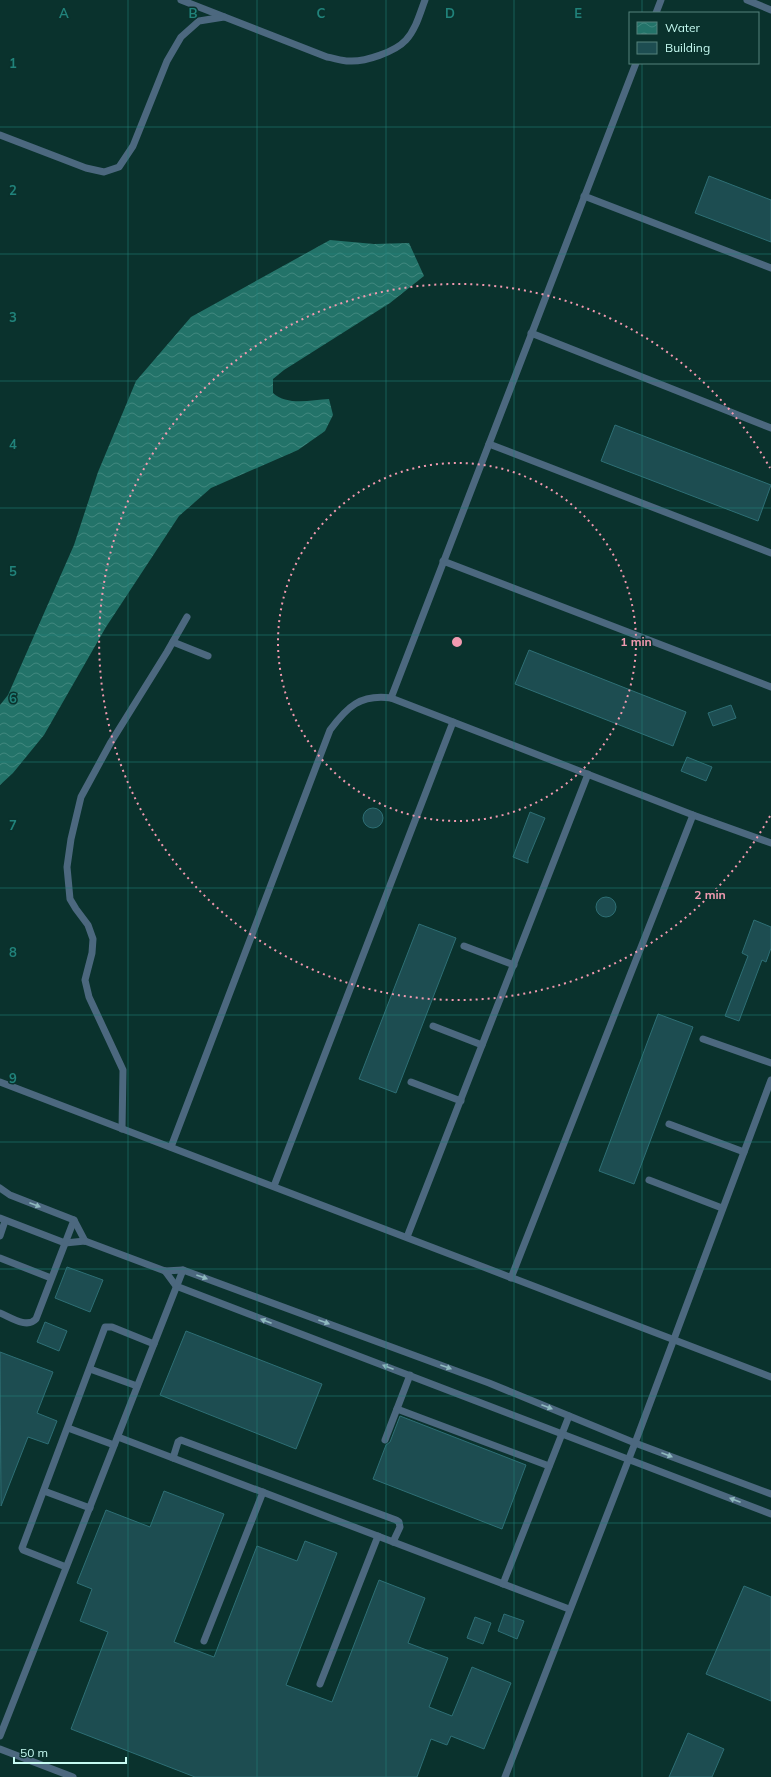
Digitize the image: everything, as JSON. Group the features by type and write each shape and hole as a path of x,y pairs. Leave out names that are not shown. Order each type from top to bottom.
{"lane":[{"path":"180,0 327,57 349,61 373,57 391,51 406,40 416,26 425,0"},
{"path":"656,12 661,0"},
{"path":"747,0 771,10"},
{"path":"0,135 86,168 104,172 119,167 133,146 167,61 181,37 199,21 224,17"},
{"path":"391,698 636,64"},
{"path":"584,196 771,268"},
{"path":"531,333 771,428"},
{"path":"488,444 771,553"},
{"path":"443,561 771,687"},
{"path":"122,1129 123,1070 89,997 85,980 92,953 93,939 88,924 70,899 67,867 71,838 81,796 111,742 187,617"},
{"path":"173,642 208,656"},
{"path":"171,1147 330,730 340,716 356,702 376,696 391,698 693,815 771,843"},
{"path":"274,1186 453,722"},
{"path":"407,1237 588,774"},
{"path":"511,1278 693,815"},
{"path":"464,946 514,965"},
{"path":"433,1026 482,1045"},
{"path":"703,1039 771,1063"},
{"path":"505,1777 569,1609 635,1443 771,1080"},
{"path":"0,1082 771,1377"},
{"path":"411,1082 460,1101"},
{"path":"669,1124 744,1152"},
{"path":"648,1180 722,1208"},
{"path":"0,1188 10,1195 74,1220 84,1241"},
{"path":"0,1236 3,1220 65,1243 84,1241 165,1271 183,1270 489,1383 635,1443 771,1494"},
{"path":"0,1313 28,1324 36,1319 74,1220"},
{"path":"0,1258 51,1278"},
{"path":"0,1736 183,1270"},
{"path":"165,1271 176,1286 410,1375 561,1435 771,1514"},
{"path":"66,1567 23,1550 22,1548 105,1327 108,1326 154,1344"},
{"path":"90,1368 138,1386"},
{"path":"385,1440 410,1375"},
{"path":"397,1409 549,1466"},
{"path":"503,1584 569,1416"},
{"path":"68,1428 114,1445"},
{"path":"118,1437 569,1609"},
{"path":"173,1458 178,1442 181,1440 389,1518 400,1524 394,1542"},
{"path":"44,1491 90,1508"},
{"path":"204,1641 263,1492"},
{"path":"320,1684 378,1536"},
{"path":"0,1749 73,1777"}],"water":[{"path":"330,240 374,244 409,243 424,276 390,303 284,370 273,379 273,393 285,400 300,401 329,399 333,415 325,431 298,450 211,488 179,516 106,627 44,735 13,773 0,785 0,705 8,695 74,545 98,472 136,381 191,317"}],"building":[{"path":"709,176 771,200 771,242 695,213"},
{"path":"615,425 771,485 758,521 601,461"},
{"path":"529,650 686,712 673,746 515,684"},
{"path":"731,705 736,718 713,726 708,713"},
{"path":"687,757 712,767 706,781 681,771"},
{"path":"373,808 380,811 383,818 380,825 373,828 366,825 363,818 366,811"},
{"path":"530,812 545,818 528,859 528,863 513,857"},
{"path":"606,897 613,900 616,907 613,914 606,917 599,914 596,907 599,900"},
{"path":"754,920 771,927 771,948 766,962 762,960 739,1021 725,1016 748,956 742,953"},
{"path":"419,924 456,938 396,1093 359,1079"},
{"path":"658,1014 693,1027 634,1184 599,1171"},
{"path":"67,1267 103,1280 90,1312 55,1298"},
{"path":"45,1322 67,1331 59,1351 37,1342"},
{"path":"186,1331 322,1384 296,1449 160,1395"},
{"path":"0,1352 53,1372 37,1413 57,1421 48,1444 28,1437 1,1506"},
{"path":"400,1416 526,1465 502,1529 373,1479 386,1445 390,1442"},
{"path":"164,1491 224,1514 174,1642 214,1657 257,1546 297,1561 305,1541 337,1553 286,1685 332,1702 379,1580 425,1598 408,1643 448,1658 429,1707 452,1716 472,1667 511,1683 484,1749 451,1736 447,1745 431,1739 417,1777 195,1777 71,1729 108,1632 80,1621 92,1589 77,1583 106,1510 150,1527"},
{"path":"744,1586 771,1597 771,1701 706,1674"},
{"path":"504,1614 524,1621 517,1639 498,1631"},
{"path":"475,1617 491,1623 483,1644 467,1638"},
{"path":"688,1733 724,1749 712,1777 669,1777"}]}
